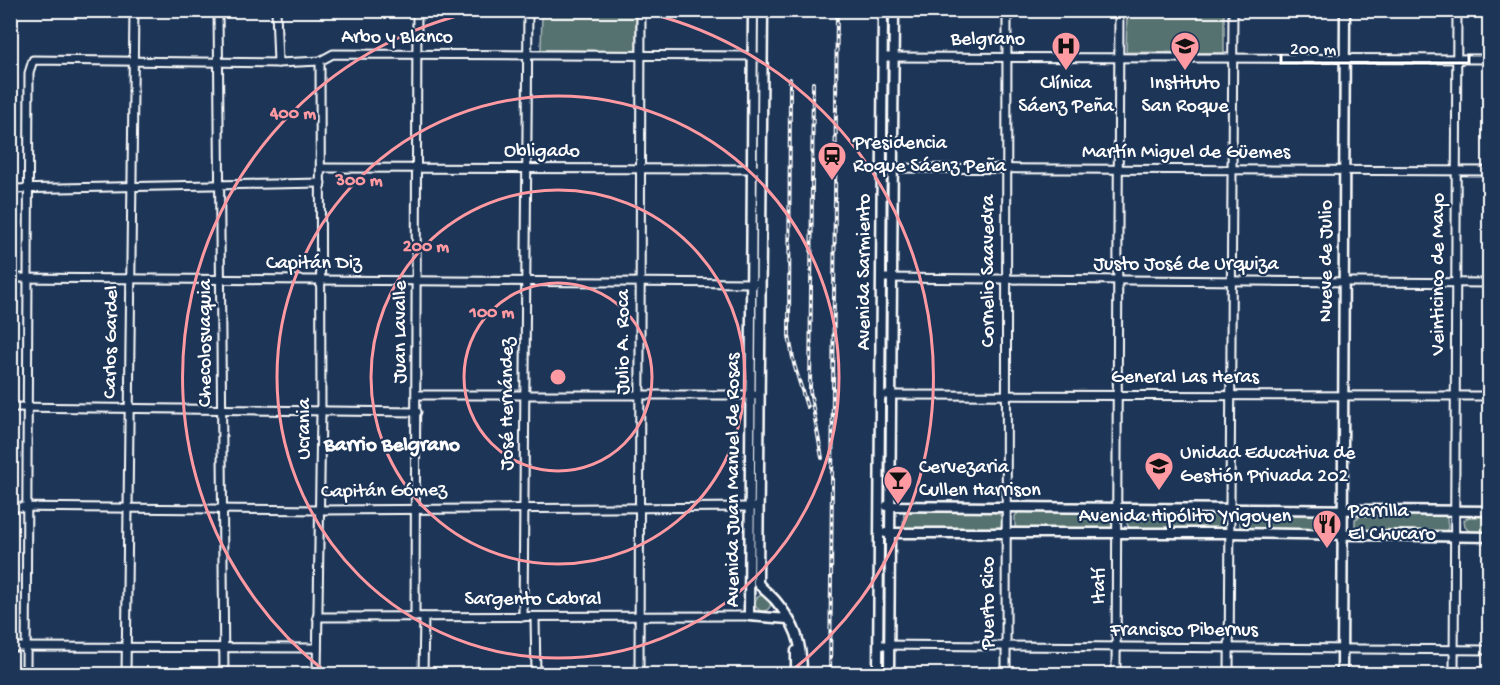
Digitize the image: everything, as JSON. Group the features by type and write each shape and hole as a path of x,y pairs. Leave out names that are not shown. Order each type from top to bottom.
{"main road":[{"name":"Avenida Juan Manuel de Rosas","path":"753,10 757,169 754,507 749,616 788,619"},
{"name":"Avenida Juan Manuel de Rosas","path":"757,169 764,10"},
{"name":"Avenida Sarmiento","path":"878,675 884,10"},
{"name":"Avenida Sarmiento","path":"889,675 894,10"},
{"name":"Nueve de Julio","path":"1342,675 1345,10"},
{"name":"Avenida Hipólito Yrigoyen","path":"880,506 1005,509 1490,511"},
{"name":"Avenida Juan Manuel de Rosas","path":"754,507 760,586 774,599 788,619"},
{"name":"Avenida Hipólito Yrigoyen","path":"880,533 1230,532 1343,536 1490,537"},
{"path":"749,592 760,586"},
{"path":"769,617 775,608 774,599"},
{"path":"788,619 797,632 802,649 802,675"},
{"path":"796,675 797,632"}],"street":[{"name":"Carlos Gardel","path":"126,675 126,509 134,10"},
{"name":"Checolosvaquia","path":"218,10 224,675"},
{"path":"276,10 278,63"},
{"name":"Juan Lavalle","path":"415,617 418,508 417,10"},
{"name":"José Hernández","path":"523,617 528,10"},
{"name":"Julio A. Roca","path":"639,675 641,10"},
{"name":"Cornelio Saavedra","path":"1005,532 1007,10"},
{"name":"Itatí","path":"1116,675 1119,10"},
{"path":"1228,675 1233,10"},
{"name":"Veinticinco de Mayo","path":"1454,675 1457,10"},
{"name":"Arbo y Blanco","path":"29,189 29,73 33,60 278,63 320,61 333,54 763,56"},
{"name":"Belgrano","path":"883,57 1490,58"},
{"name":"Ucrania","path":"317,675 321,412 320,61"},
{"name":"Obligado","path":"321,168 757,169"},
{"name":"Martín Miguel de Güemes","path":"882,168 1490,171"},
{"path":"10,189 221,183 321,183"},
{"path":"26,675 29,189"},
{"name":"Capitán Diz","path":"10,278 756,283"},
{"name":"Justo José de Urquiza","path":"882,278 1118,282 1490,283"},
{"path":"417,395 755,395"},
{"name":"General Las Heras","path":"881,395 1490,396"},
{"path":"10,407 417,412"},
{"name":"Capitán Gómez","path":"10,507 320,510 754,507"},
{"name":"Puerto Rico","path":"1005,532 1006,675"},
{"name":"Sargento Cabral","path":"317,617 749,616"},
{"path":"423,675 424,617"},
{"path":"535,618 536,675"},
{"name":"Francisco Pibernus","path":"879,645 1490,650"},
{"path":"10,647 317,648"}],"green space":[{"path":"542,11 636,11 636,51 541,50"},
{"path":"1127,11 1224,11 1224,53 1126,52"},
{"path":"756,69 758,69 758,161 755,161"},
{"path":"888,293 888,383 885,383 885,295"},
{"path":"888,405 888,493 882,492 883,407"},
{"path":"904,512 997,512 1002,517 1002,525 997,530 903,528"},
{"path":"1019,512 1110,512 1114,515 1113,528 1018,529 1015,526 1015,516"},
{"path":"1223,513 1226,526 1224,530 1131,530 1127,524 1130,514"},
{"path":"1244,513 1331,513 1336,525 1333,530 1244,530 1240,527 1240,515"},
{"path":"1444,514 1448,528 1445,533 1360,532 1355,527 1355,519 1362,515"},
{"path":"1473,515 1489,515 1489,533 1469,531 1465,527 1464,520"},
{"path":"883,548 886,548 886,635 882,635"},
{"path":"763,595 769,597 771,603 769,609 763,611 757,609 755,603 757,597"}],"railway":[{"path":"830,674 837,10"},
{"path":"790,79 789,336 794,364 807,407"},
{"path":"813,83 810,391 822,458"}],"place":[{"name":"Clínica Sáenz Peña","path":"1066,72"},
{"name":"Instituto San Roque","path":"1185,72"},
{"name":"Presidencia Roque Sáenz Peña","path":"832,182"},
{"name":"Unidad Educativa de Gestión Privada 202","path":"1159,492"},
{"name":"Cervezaria Cullen Harrison","path":"898,506"},
{"name":"Parrilla El Chucaro","path":"1327,550"}],"district":[{"name":"Barrio Belgrano","path":"392,446"}]}
